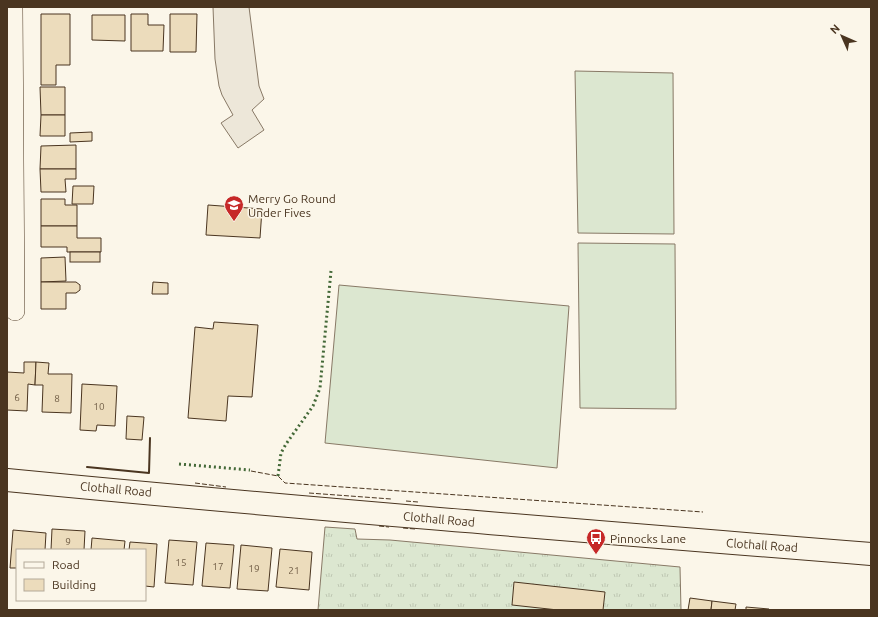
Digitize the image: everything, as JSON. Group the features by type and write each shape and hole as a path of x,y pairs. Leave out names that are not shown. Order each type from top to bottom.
{"main road":[{"name":"Clothall Road","path":"7,480 356,512 871,554"}],"street":[{"path":"13,7 15,311"}],"green space":[{"path":"575,71 673,73 674,234 578,233"},
{"path":"578,243 675,244 676,409 580,408"},
{"path":"339,285 569,306 557,468 325,443"},
{"path":"325,527 355,529 357,539 390,540 680,567 681,610 318,610"}],"shaded area":[{"path":"213,7 249,7 259,86 264,99 252,110 264,130 238,148 221,123 233,115 222,95 219,86 215,59"}],"building":[{"path":"41,14 70,14 70,65 56,65 56,85 41,85"},
{"path":"131,14 148,14 148,25 164,25 163,51 131,51"},
{"path":"170,14 197,14 196,52 170,52"},
{"path":"92,15 125,15 125,41 92,40"},
{"path":"40,87 65,87 65,115 41,115"},
{"path":"41,115 65,115 65,136 40,136"},
{"path":"92,132 92,141 70,142 70,133"},
{"path":"76,145 76,169 40,169 41,146"},
{"path":"40,169 76,169 76,179 65,179 66,192 41,192"},
{"path":"73,186 94,186 93,204 72,204"},
{"path":"41,199 65,199 65,205 77,205 77,226 41,226"},
{"name":"Merry Go Round Under Fives","path":"208,205 262,209 260,238 206,235"},
{"path":"41,226 77,226 77,238 101,238 101,252 67,252 67,247 41,247"},
{"path":"70,252 100,252 100,262 70,262"},
{"path":"65,257 66,281 41,282 41,258"},
{"path":"41,282 76,282 80,285 80,290 76,293 66,293 66,309 41,309"},
{"path":"153,282 168,283 168,294 152,294"},
{"path":"214,322 258,325 252,397 228,396 226,421 188,418 195,327 213,329"},
{"path":"24,362 36,362 35,385 28,384 27,411 7,410 7,372 24,373"},
{"path":"36,362 49,363 48,374 72,374 71,413 42,412 43,385 35,385"},
{"path":"82,384 117,386 115,426 97,425 96,431 80,430"},
{"path":"127,416 144,417 142,440 126,439"},
{"path":"52,529 85,531 84,549 51,549"},
{"path":"13,530 46,533 45,549 16,549 16,568 10,568"},
{"path":"92,538 125,541 124,549 91,549"},
{"path":"169,540 197,542 193,585 165,583"},
{"path":"130,542 157,544 154,587 146,586 146,549 129,549"},
{"path":"206,543 234,545 230,588 202,586"},
{"path":"241,545 272,548 268,591 237,589"},
{"path":"280,549 312,552 309,590 276,587"},
{"path":"514,582 605,592 603,610 558,610 512,605"},
{"path":"690,598 712,601 711,610 688,610"},
{"path":"712,601 736,604 735,610 711,610"},
{"path":"746,607 769,609 769,610 746,610"}],"hedge":[{"path":"278,476 281,453 313,406 320,388 331,271"},
{"path":"179,464 250,470"}],"fence":[{"path":"251,471 278,476 285,483 703,512"},
{"path":"195,483 226,487"},
{"path":"309,493 391,499"},
{"path":"406,501 418,502"},
{"path":"379,526 389,527"},
{"path":"403,528 415,529"}],"wall":[{"path":"87,467 149,473 150,438"}],"place":[{"name":"Merry Go Round Under Fives","path":"234,222"},
{"name":"Pinnocks Lane","path":"596,555"}]}
